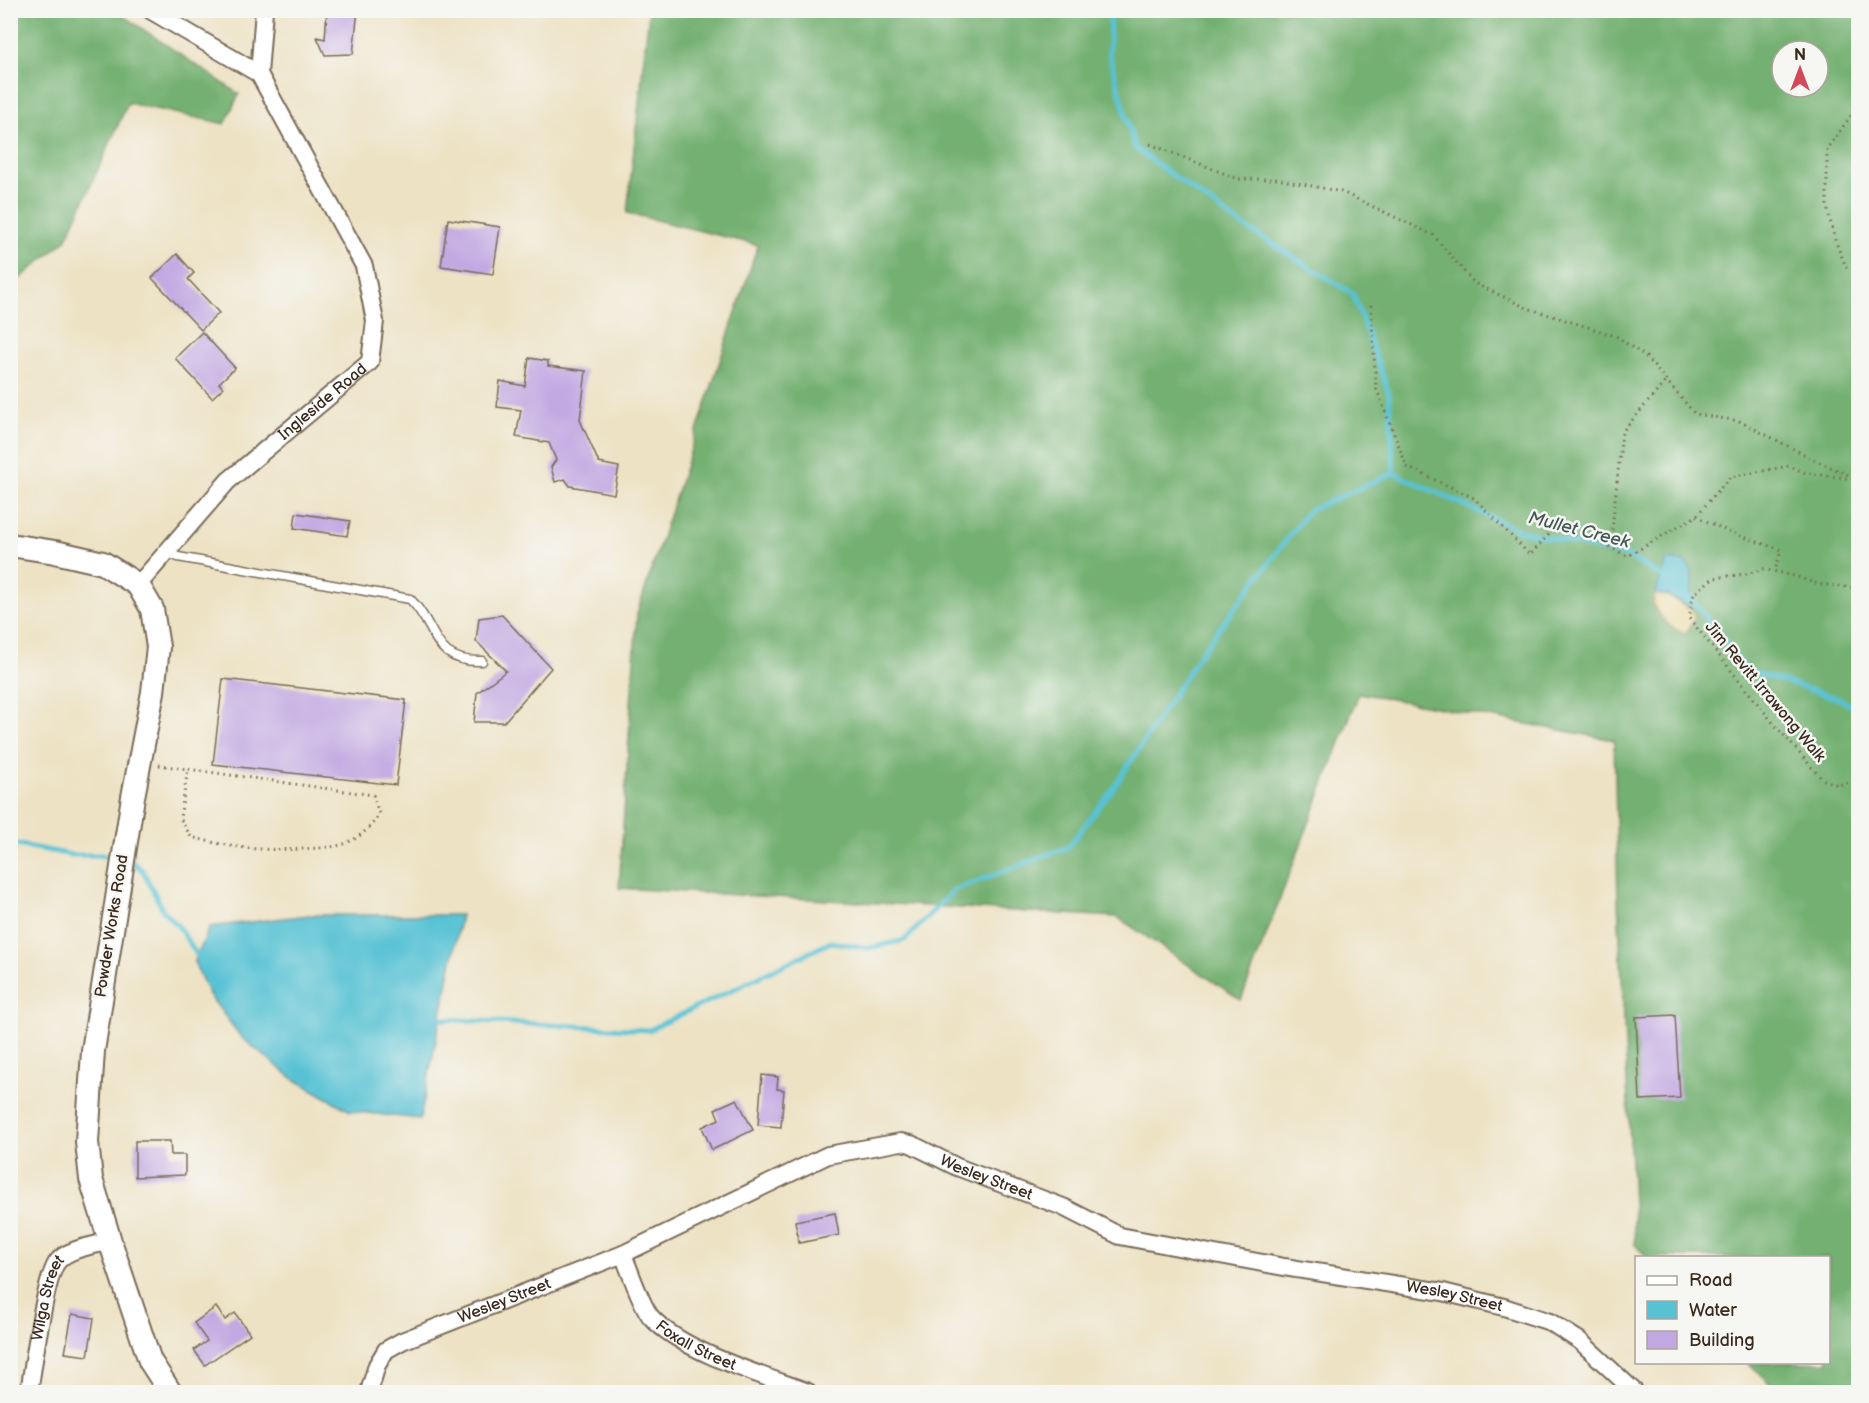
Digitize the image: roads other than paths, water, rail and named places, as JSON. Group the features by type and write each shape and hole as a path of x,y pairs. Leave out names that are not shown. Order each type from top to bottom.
{"main road":[{"name":"Powder Works Road","path":"10,545 103,563 138,585 152,609 158,647 153,692 93,1050 87,1142 91,1179 110,1241 150,1361 170,1392"}],"street":[{"path":"150,10 259,74 264,10"},
{"name":"Ingleside Road","path":"138,585 228,481 370,362 375,321 364,266 259,74"},
{"name":"Wesley Street","path":"369,1392 377,1365 386,1350 402,1341 623,1254 828,1155 901,1142 911,1144 957,1167 1063,1208 1120,1236 1284,1267 1443,1292 1504,1307 1550,1322 1580,1341 1635,1392"},
{"name":"Wilga Street","path":"29,1392 48,1280 58,1261 75,1251 110,1241"},
{"name":"Foxall Street","path":"623,1254 650,1316 671,1336 738,1366 808,1392"}],"lane":[{"path":"167,552 178,557 410,599 428,622 438,644 445,652 468,662 482,661"}],"water":[{"path":"1667,560 1685,562 1692,571 1691,598 1687,606 1669,596 1655,594"},
{"path":"309,915 461,915 420,1119 350,1111 292,1078 241,1037 210,996 194,962 210,927"}],"waterway":[{"path":"1110,10 1109,54 1135,148 1234,220 1353,294 1389,393 1394,473"},
{"name":"Mullet Creek","path":"1394,473 1521,531 1628,556 1664,578"},
{"path":"440,1019 649,1030 831,942 869,948 905,940 954,890 1068,847 1113,789 1198,657 1308,511 1394,473"},
{"name":"Mullet Creek","path":"1686,595 1691,598 1747,670 1840,699 1858,711"},
{"path":"10,843 72,855 100,855 118,859"},
{"path":"127,861 133,862 143,871 164,912 178,926 197,955"}]}
